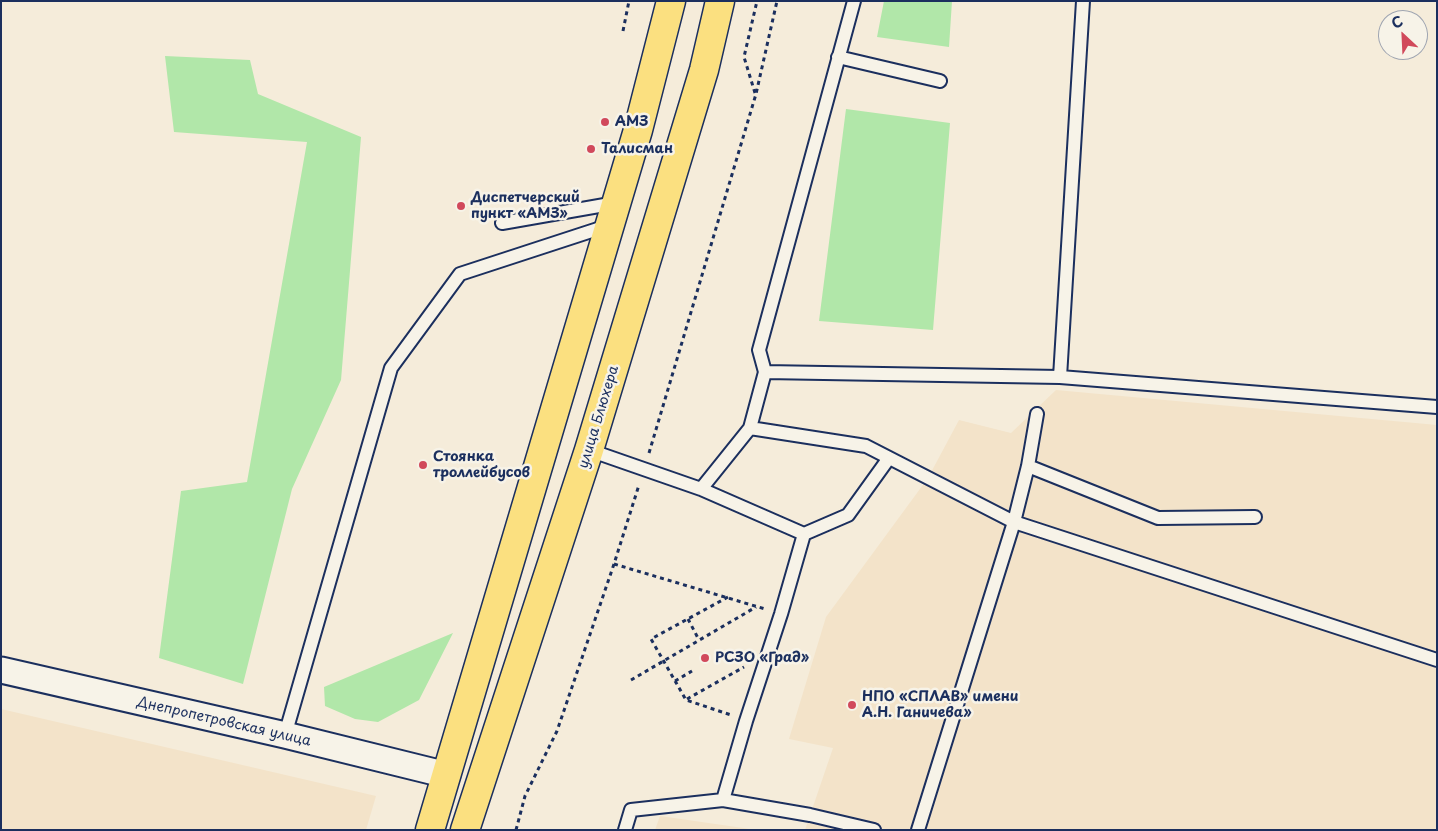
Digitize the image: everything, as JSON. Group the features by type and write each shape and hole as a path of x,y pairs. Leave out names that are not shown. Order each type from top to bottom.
{"main road":[{"path":"430,830 638,130 671,1"},
{"name":"улица Блюхера","path":"465,830 589,450 704,70 720,1"},
{"path":"446,775 480,783"}],"street":[{"name":"Днепропетровская улица","path":"1,670 285,735 446,775"}],"lane":[{"path":"701,489 750,428 765,372 759,350 854,1"},
{"path":"1060,377 1083,1"},
{"path":"838,57 940,81"},
{"path":"502,223 613,214"},
{"path":"285,735 391,368 460,274 613,214"},
{"path":"765,372 1060,377 1437,407"},
{"path":"918,830 1014,522 1028,466 1037,414"},
{"path":"750,428 866,446 1014,522 1437,660"},
{"path":"589,450 701,489 804,534 848,515 889,458"},
{"path":"1028,466 1158,518 1255,517"},
{"path":"722,800 781,614 804,534"},
{"path":"625,830 631,810 722,800 810,815 874,830"}],"path":[{"path":"623,31 630,1"},
{"path":"756,94 744,57 757,1"},
{"path":"516,830 525,796 557,731 614,564 756,94 777,1"},
{"path":"614,564 781,614"},
{"path":"728,597 651,639 686,700 746,721"},
{"path":"631,680 757,606"},
{"path":"688,619 699,640"},
{"path":"686,700 744,667"},
{"path":"675,680 692,671"}],"shaded area":[{"path":"1056,390 1437,425 1437,830 805,830 833,748 789,739 826,617 928,478 959,420 1011,433"},
{"path":"1,709 376,796 366,830 1,830"},
{"path":"660,816 757,830 655,830"}],"green space":[{"path":"884,1 952,1 949,47 877,37"},
{"path":"165,56 250,60 258,94 361,137 341,380 292,489 243,684 159,658 181,491 247,482 307,142 174,132"},
{"path":"846,109 950,123 933,330 819,321"},
{"path":"453,633 419,700 378,722 355,719 325,706 324,687"}],"place":[{"name":"АМЗ","path":"605,122"},
{"name":"Талисман","path":"591,149"},
{"name":"Диспетчерский пункт «АМЗ»","path":"461,206"},
{"name":"Стоянка троллейбусов","path":"423,465"},
{"name":"РСЗО «Град»","path":"705,658"},
{"name":"НПО «СПЛАВ» имени А.Н. Ганичева»","path":"852,705"}]}
